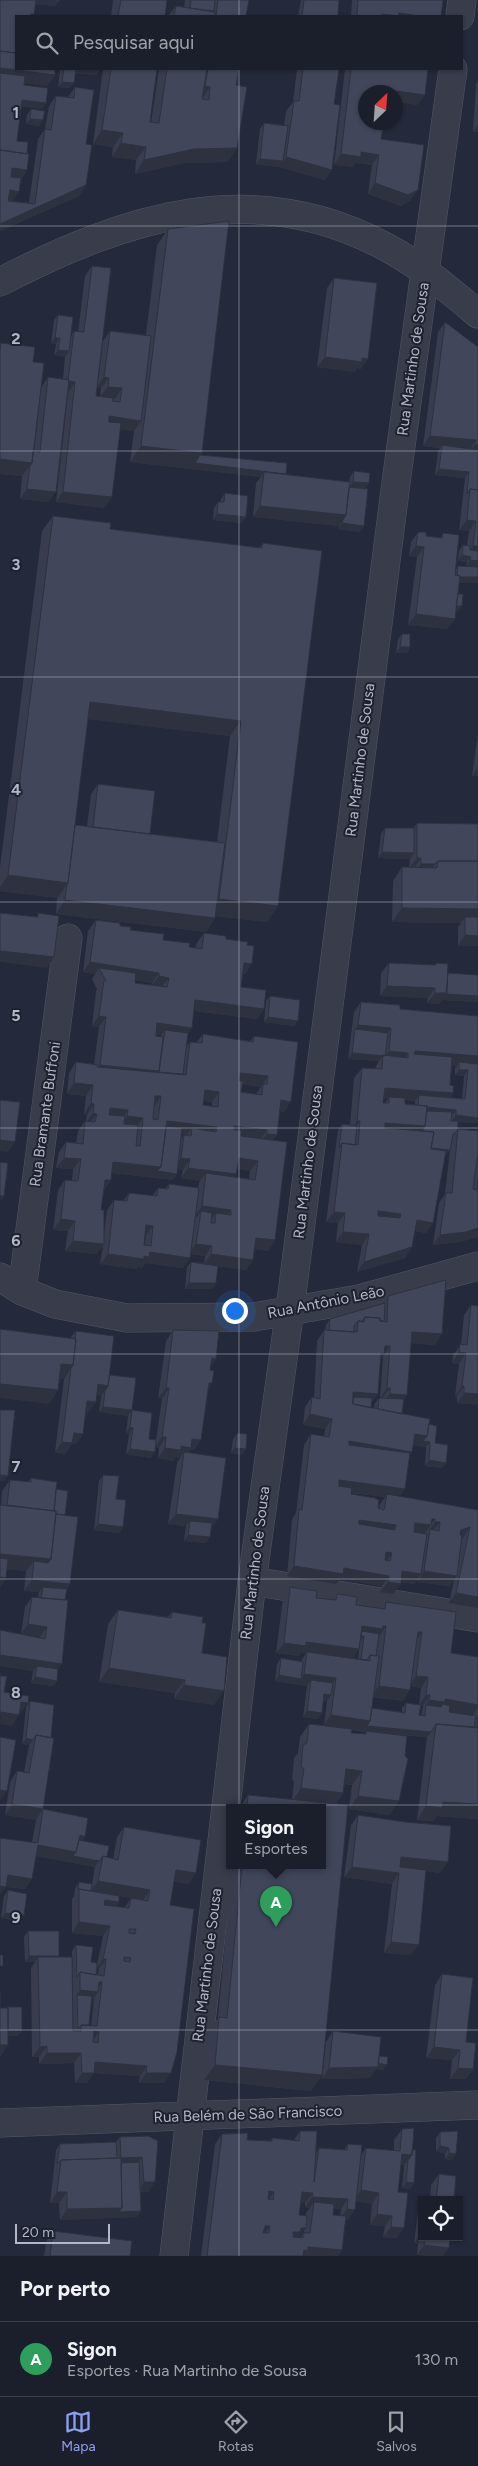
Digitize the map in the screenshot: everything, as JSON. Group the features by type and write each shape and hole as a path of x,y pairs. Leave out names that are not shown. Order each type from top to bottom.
{"street":[{"path":"460,15 462,0"},
{"name":"Rua Martinho de Sousa","path":"174,2256 252,1581 290,1309 453,70"},
{"path":"0,282 94,240 160,218 223,208 284,212 342,228 386,247 425,271 478,314"},
{"name":"Rua Bramante Buffoni","path":"11,1284 68,938"},
{"name":"Rua Antônio Leão","path":"11,1284 55,1304 127,1318 254,1316 359,1299 478,1266"},
{"path":"252,1581 478,1618"},
{"name":"Rua Belém de São Francisco","path":"6,2122 189,2117 478,2105"}],"building":[{"path":"0,0 36,0 34,14 15,15 15,53 0,51"},
{"path":"121,0 167,0 165,15 118,15"},
{"path":"191,0 215,0 214,11 190,8"},
{"path":"218,0 249,0 246,15 216,15"},
{"path":"304,0 339,0 338,15 302,15"},
{"path":"358,0 443,0 441,15 399,13 399,15 357,15"},
{"path":"176,6 215,12 215,15 174,15"},
{"path":"0,51 15,53 15,70 0,68"},
{"path":"16,70 55,70 55,75"},
{"path":"64,70 76,70 74,83 62,82"},
{"path":"111,70 157,70 150,122 159,123 167,70 207,70 202,99 209,100 210,87 205,86 208,70 239,70 236,85 247,87 237,148 194,149 144,160 146,147 121,143 123,133 102,130"},
{"path":"303,70 339,70 334,104 340,105 332,170 286,157 294,101 299,101"},
{"path":"351,70 428,70 425,95 403,92 403,85 358,85 358,130 383,130 381,139 424,145 418,190 408,195 375,183 379,155 361,152 361,157 341,154"},
{"path":"0,73 25,76 24,85 48,88 46,103 22,100 17,141 28,142 27,154 0,150"},
{"path":"75,87 94,90 86,144 92,145 86,185 0,224 0,150 29,154 27,170 12,168 11,177 21,178 19,192 10,190 8,201 35,204 45,129 51,130 56,96 74,98"},
{"path":"31,109 45,111 43,120 30,119"},
{"path":"264,123 288,126 283,161 260,159"},
{"path":"229,221 202,453 141,446 168,229"},
{"path":"92,266 111,268 96,396 113,398 112,401 120,402 122,388 108,387 109,378 104,377 110,331 151,336 141,421 109,416 109,422 121,423 112,497 63,492 75,382 68,381 74,331 84,332"},
{"path":"334,278 377,283 368,359 362,358 362,362 325,357"},
{"path":"58,315 73,317 69,351 58,350 60,338 55,338"},
{"path":"445,322 478,347 478,445 475,445 476,440 430,436"},
{"path":"1,343 35,347 33,362 44,363 32,463 0,459"},
{"path":"48,377 69,380 56,492 27,489 33,451 40,452"},
{"path":"442,445 478,450 478,490 470,489 467,494 469,472 439,469"},
{"path":"200,455 287,463 286,474 195,463"},
{"path":"354,471 370,473 369,483 353,482"},
{"path":"264,472 350,482 346,515 260,506"},
{"path":"349,487 368,489 364,526 342,523 346,515"},
{"path":"470,489 478,490 478,546 473,546 476,521 467,520"},
{"path":"225,493 248,496 246,517 217,514 218,502 224,502"},
{"path":"53,516 111,523 110,529 262,548 263,543 322,551 278,906 219,899 241,721 90,702 68,883 8,875"},
{"path":"418,532 426,532 426,536 442,538 443,533 459,535 455,575 460,576 455,619 416,614 424,547 416,546"},
{"path":"463,545 470,546 470,550 478,551 478,561 470,560 471,557 462,555"},
{"path":"458,566 478,567 478,577 460,577 457,575"},
{"path":"458,594 463,594 462,606 456,606"},
{"path":"402,634 410,634 410,647 400,647"},
{"path":"98,784 155,791 150,834 93,827"},
{"path":"417,823 478,824 478,861 438,861 435,864 421,864 421,858 417,858"},
{"path":"75,825 225,843 215,918 65,900"},
{"path":"385,828 414,828 414,853 382,852"},
{"path":"438,861 478,861 478,909 402,908 402,867 437,868"},
{"path":"0,913 38,917 38,913 59,916 54,957 0,951"},
{"path":"465,917 478,917 478,936 465,935"},
{"path":"96,920 120,923 120,926 131,927 130,930 164,934 163,940 190,943 189,947 202,949 204,933 248,942 247,945 254,946 252,964 244,963 241,987 266,990 264,1009 195,1000 192,1028 157,1023 156,1036 163,1037 159,1071 100,1065 106,1017 99,1016 104,980 106,981 99,968 136,973 135,983 167,987 169,978 159,976 159,973 90,962"},
{"path":"389,963 448,964 447,993 435,993 435,988 387,986"},
{"path":"448,973 478,975 478,996 446,994"},
{"path":"270,996 300,1000 298,1021 268,1017"},
{"path":"361,1002 400,1005 400,1009 478,1016 478,1056 415,1051 414,1054 452,1057 450,1085 454,1086 453,1093 385,1088 383,1103 389,1103 389,1097 405,1098 405,1104 427,1106 425,1126 385,1123 385,1128 434,1132 431,1149 446,1151 433,1223 417,1220 412,1247 364,1262 369,1234 343,1232 345,1213 334,1212 342,1143 358,1145 360,1121 357,1121 362,1068 382,1069 383,1055 408,1058 408,1053 389,1051 391,1028 358,1025","holes":["378,1211 401,1214 400,1218 378,1216"]},
{"path":"355,1029 388,1033 385,1056 352,1053"},
{"path":"165,1030 188,1033 183,1074 159,1072"},
{"path":"203,1034 253,1042 254,1036 298,1042 291,1102 281,1100 277,1135 267,1134 267,1130 234,1126 234,1130 242,1130 241,1136 287,1142 275,1240 256,1238 253,1260 211,1254 212,1246 196,1244 201,1211 212,1213 211,1223 215,1223 216,1213 231,1215 231,1210 202,1206 206,1173 255,1180 258,1161 239,1158 236,1174 188,1168 190,1159 181,1158 184,1135 191,1136 192,1128 216,1132 217,1127 167,1121 161,1167 113,1162 111,1180 105,1180 101,1210 104,1210 104,1244 73,1241 75,1221 61,1219 65,1180 78,1181 81,1159 64,1158 66,1142 83,1144 85,1121 95,1122 97,1114 93,1113 94,1104 91,1103 93,1085 74,1083 76,1062 98,1065 97,1067 186,1075 190,1042 202,1043","holes":["240,1073 268,1076 267,1084 263,1084 262,1095 241,1092 243,1081 239,1081","205,1090 219,1092 218,1107 203,1105","155,1096 161,1096 158,1120 153,1119","110,1108 128,1110 127,1116 143,1118 140,1146 136,1146 138,1125 124,1124 125,1116 109,1115"]},
{"path":"459,1062 478,1064 478,1118 456,1115 456,1110 418,1105 419,1095 465,1099 468,1070 459,1070"},
{"path":"0,1100 20,1102 15,1142 0,1140"},
{"path":"427,1111 452,1112 451,1121 458,1121 458,1129 453,1134 450,1150 431,1148 434,1132 422,1131 425,1126"},
{"path":"342,1124 357,1126 355,1145 342,1143 339,1148"},
{"path":"166,1126 182,1128 177,1174 157,1171 161,1167"},
{"path":"458,1129 478,1131 478,1152 473,1189 477,1190 478,1181 478,1228 466,1232 440,1235 446,1193 452,1193"},
{"path":"0,1162 8,1163 4,1196 0,1196"},
{"path":"169,1184 199,1188 190,1258 150,1252 149,1257 144,1256 144,1259 108,1254 114,1200 127,1201 129,1193 157,1196 158,1188 168,1189","holes":["146,1225 153,1226 151,1246 144,1245"]},
{"path":"191,1262 218,1266 216,1283 189,1283"},
{"path":"446,1280 442,1334 412,1332 407,1395 390,1394 390,1388 387,1388 390,1346 385,1346 384,1354 381,1353 378,1394 353,1392 353,1404 430,1419 427,1436 415,1434 412,1452 349,1441 349,1445 410,1453 405,1489 339,1480 339,1486 352,1488 351,1494 379,1500 378,1508 384,1510 387,1494 478,1510 478,1597 456,1593 470,1527 461,1530 457,1576 424,1571 430,1529 439,1531 440,1522 435,1522 435,1519 432,1519 431,1525 415,1523 414,1532 427,1534 421,1574 402,1571 401,1584 388,1582 389,1576 344,1568 343,1574 294,1566 299,1509 302,1510 311,1434 329,1437 332,1419 310,1414 312,1397 320,1399 324,1330 357,1332 358,1321 364,1322 365,1317 380,1318 380,1321 387,1322 388,1296","holes":["359,1520 396,1525 395,1530 359,1524","386,1552 392,1553 390,1561 385,1560"]},
{"path":"385,1303 384,1321 380,1321 380,1318 365,1317 354,1326 354,1332 329,1330 330,1319"},
{"path":"471,1305 478,1306 478,1394 464,1393 464,1386 462,1386 466,1353 459,1352 460,1344 467,1345"},
{"path":"0,1329 76,1339 73,1365 61,1364 58,1390 0,1384"},
{"path":"173,1330 219,1331 216,1359 212,1358 210,1370 214,1371 212,1383 209,1383 201,1440 192,1439 191,1448 181,1446 181,1450 165,1448 166,1437 162,1437 169,1388 166,1388"},
{"path":"76,1331 114,1336 108,1386 98,1384 96,1402 87,1401 83,1434 74,1433 72,1443 62,1442"},
{"path":"110,1375 136,1378 132,1410 103,1407"},
{"path":"353,1397 372,1398 371,1408 353,1404"},
{"path":"379,1398 404,1399 402,1414 378,1409"},
{"path":"0,1410 15,1410 8,1476 0,1475"},
{"path":"132,1410 152,1413 149,1439 156,1440 155,1452 130,1449 133,1428 130,1427"},
{"path":"429,1424 437,1426 435,1443 448,1445 446,1463 429,1460 430,1442 423,1441 427,1436"},
{"path":"237,1433 247,1434 246,1449 235,1448"},
{"path":"184,1452 226,1458 218,1519 176,1514"},
{"path":"103,1475 119,1476 116,1499 126,1500 123,1527 98,1524"},
{"path":"31,1478 57,1482 54,1511 7,1505 10,1480 31,1482"},
{"path":"56,1489 68,1491 65,1515 56,1514 56,1511 54,1511"},
{"path":"0,1505 56,1511 51,1559 0,1554"},
{"path":"56,1514 78,1517 70,1584 32,1580 34,1561 48,1563 51,1559"},
{"path":"190,1521 212,1523 210,1537 188,1535"},
{"path":"0,1558 8,1559 6,1578 0,1577"},
{"path":"43,1587 67,1589 65,1600 41,1598"},
{"path":"290,1587 317,1591 316,1598 336,1600 337,1594 357,1597 356,1605 385,1609 386,1602 456,1612 451,1653 478,1657 478,1705 445,1699 445,1702 429,1700 430,1695 426,1695 428,1677 416,1676 422,1632 418,1632 410,1690 379,1686 386,1626 383,1626 382,1629 362,1626 359,1649 306,1642 306,1646 284,1643"},
{"path":"32,1597 68,1600 62,1664 0,1655 0,1630 45,1639 47,1627 28,1624"},
{"path":"118,1610 171,1618 172,1612 203,1617 202,1623 206,1623 202,1653 227,1657 224,1691 184,1685 185,1680 109,1668"},
{"path":"362,1631 379,1634 376,1656 370,1655 367,1660 361,1659 364,1636 361,1636"},
{"path":"307,1652 370,1661 370,1655 379,1656 370,1721 331,1715 336,1678 304,1674"},
{"path":"281,1658 303,1662 301,1679 279,1675"},
{"path":"37,1666 58,1669 57,1681 35,1677"},
{"path":"0,1676 7,1676 4,1692 29,1696 28,1703 21,1702 19,1715 1,1712 0,1716"},
{"path":"311,1680 333,1683 331,1695 324,1694 322,1713 307,1711"},
{"path":"30,1701 54,1705 51,1738 36,1735 33,1740 26,1738"},
{"path":"406,1703 421,1705 419,1715 425,1716 426,1705 441,1707 443,1704 450,1706 449,1712 476,1716 474,1727 436,1724 431,1732 367,1726 370,1721 372,1708 405,1713"},
{"path":"309,1724 352,1729 351,1733 366,1734 366,1731 407,1736 405,1756 408,1759 399,1801 358,1796 362,1771 346,1769 343,1793 301,1788 304,1769 301,1766 303,1745 307,1743"},
{"path":"436,1724 478,1728 478,1804 443,1802 442,1808 426,1806"},
{"path":"36,1735 54,1738 43,1809 12,1804 17,1771 29,1773"},
{"path":"0,1737 16,1740 7,1791 0,1790"},
{"path":"248,1795 348,1805 322,2075 215,2065 219,2017 227,2018 242,1869 326,1869 326,1804 247,1804"},
{"path":"43,1809 88,1818 85,1837 80,1835 76,1852 38,1845 32,1879 8,1875 6,1887 0,1886 0,1838 38,1843"},
{"path":"358,1815 451,1826 448,1862 401,1857 400,1867 426,1870 419,1945 391,1942 399,1873 352,1867"},
{"path":"124,1827 201,1840 196,1873 176,1870 170,1905 194,1909 177,2052 171,2073 146,2073 147,2066 95,2062 94,2073 82,2073 81,2053 47,2053 47,2046 40,2047 38,1957 72,1957 73,2031 81,2031 81,2025 97,2026 102,1982 99,1982 98,1992 80,1990 80,1972 104,1976 106,1959 103,1959 110,1926 79,1922 79,1889 119,1896 119,1902 105,1900 104,1905 129,1908 131,1898 148,1901 150,1890 98,1881 103,1856 118,1860","holes":["129,1929 136,1929 135,1934 129,1933","124,1957 131,1958 130,1962 124,1961","94,2031 99,2032 98,2043 93,2042"]},
{"path":"79,1840 109,1846 107,1857 103,1856 99,1861 73,1856"},
{"path":"79,1882 92,1884 91,1891 78,1890"},
{"path":"8,1890 27,1894 24,1915 5,1913"},
{"path":"28,1931 59,1931 59,1956 29,1956"},
{"path":"76,1945 93,1947 91,1962 97,1963 96,1975 80,1972 77,1977"},
{"path":"0,1955 3,1955 3,1966 0,1966"},
{"path":"442,1974 473,1978 466,2042 476,2043 473,2069 458,2068 460,2050 434,2047"},
{"path":"77,1995 92,1996 89,2025 81,2025 78,2029"},
{"path":"7,2007 22,2007 22,2031 8,2031"},
{"path":"0,2008 8,2008 8,2045 0,2045"},
{"path":"333,2031 381,2037 378,2067 329,2068"},
{"path":"379,2056 388,2057 387,2065 378,2063"},
{"path":"414,2128 412,2155 402,2154 398,2192 408,2193 404,2228 391,2227 392,2216 377,2214 379,2193 361,2190 366,2148 400,2151 402,2129"},
{"path":"300,2131 317,2131 314,2182 319,2148 347,2150 348,2144 362,2145 355,2210 347,2209 348,2199 312,2197 313,2193 302,2192 299,2215 307,2216 306,2228 301,2228 300,2232 293,2232 293,2237 303,2238 303,2233 310,2233 314,2202 334,2204 333,2215 346,2216 342,2250 308,2247 308,2251 304,2250 303,2256 207,2256 222,2134 248,2133 247,2140 272,2141 272,2138 299,2141","holes":["269,2191 274,2192 273,2200 268,2199","265,2226 270,2226 269,2233 263,2233"]},
{"path":"458,2131 456,2154 449,2153 449,2148 440,2146 440,2132"},
{"path":"148,2136 158,2141 155,2182 144,2182 142,2157 121,2158 120,2137"},
{"path":"116,2142 117,2158 61,2160 57,2164 60,2144"},
{"path":"412,2150 416,2150 414,2183 406,2182 408,2160 412,2155"},
{"path":"121,2158 122,2208 67,2209 67,2192 57,2192 61,2160"},
{"path":"139,2162 141,2211 119,2212 122,2208 121,2163"},
{"path":"439,2174 456,2176 454,2196 436,2196"},
{"path":"53,2231 132,2241 130,2256 50,2256"},
{"path":"424,2241 450,2241 449,2248 424,2245"}],"place":[{"name":"Sigon","path":"276,1927"}]}
